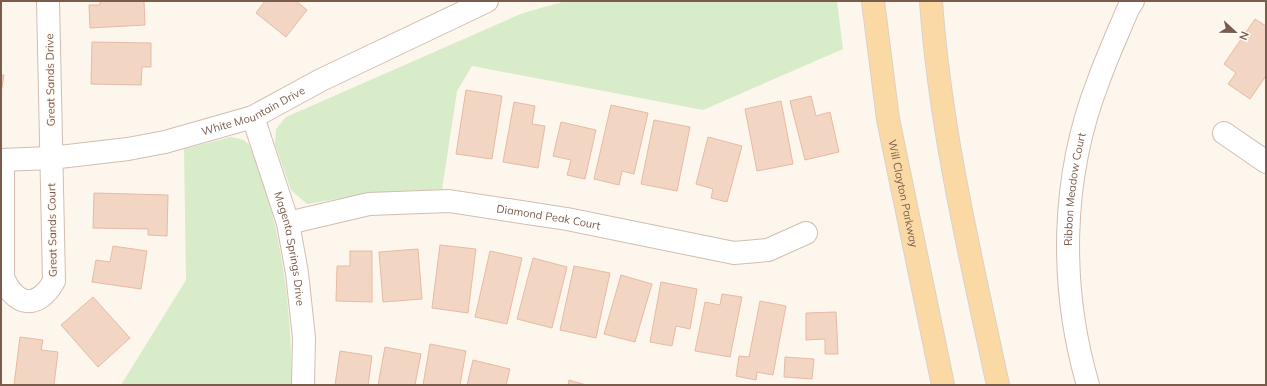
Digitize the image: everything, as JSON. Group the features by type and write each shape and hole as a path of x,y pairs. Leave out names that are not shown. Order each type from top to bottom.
{"main road":[{"name":"Will Clayton Parkway","path":"873,1 888,119 943,385"},
{"path":"931,1 937,72 952,160 970,255 998,385"}],"street":[{"name":"Great Sands Drive","path":"48,1 51,158"},
{"name":"White Mountain Drive","path":"2,160 95,154 165,142 253,117 327,77 487,1"},
{"name":"Ribbon Meadow Court","path":"1088,385 1074,325 1068,274 1068,220 1074,172 1084,124 1125,4"},
{"name":"Magenta Springs Drive","path":"253,117 288,223 297,273 304,338 303,385"},
{"path":"1224,133 1266,162"},
{"name":"Great Sands Court","path":"2,160 3,277 8,290 18,298 29,302 38,300 48,292 54,281 51,158"},
{"name":"Diamond Peak Court","path":"288,223 369,204 449,201 567,220 734,252 768,250 806,233"}],"green space":[{"path":"566,1 837,1 843,49 703,110 472,66 457,91 442,190 397,191 307,204 291,190 275,144 276,129 286,117 523,13"},
{"path":"231,137 245,141 252,149 270,206 285,281 290,332 292,385 121,385 186,280 184,149"}],"building":[{"path":"100,1 144,1 145,25 90,28 89,5 100,5"},
{"path":"265,1 296,1 307,10 286,37 256,13"},
{"path":"1255,19 1266,26 1266,76 1250,99 1228,84 1236,73 1224,64"},
{"path":"92,42 151,43 151,67 142,67 141,85 91,84"},
{"path":"1,75 4,75 1,93"},
{"path":"466,90 502,96 492,159 456,154"},
{"path":"811,96 816,116 830,112 839,152 805,160 790,101"},
{"path":"781,101 793,164 757,171 745,109"},
{"path":"514,102 535,106 532,124 545,126 538,168 503,162"},
{"path":"611,105 648,113 634,174 622,171 619,185 594,179"},
{"path":"654,120 690,127 677,191 641,184"},
{"path":"561,122 596,130 585,179 567,175 571,160 553,156"},
{"path":"708,137 742,146 727,202 711,198 713,189 696,184"},
{"path":"94,193 168,195 167,236 148,235 148,229 93,228"},
{"path":"440,245 476,249 468,313 432,308"},
{"path":"113,246 147,251 141,289 92,282 96,260 110,262"},
{"path":"418,249 422,299 383,302 379,252"},
{"path":"350,251 372,251 372,302 336,301 337,266 350,266"},
{"path":"490,251 522,258 507,324 475,317"},
{"path":"533,258 567,267 552,328 517,319"},
{"path":"574,266 610,273 596,338 560,330"},
{"path":"621,275 652,284 635,342 604,334"},
{"path":"661,282 697,289 690,329 676,326 672,346 650,342"},
{"path":"722,294 742,297 730,357 695,351 705,302 720,305"},
{"path":"93,297 130,338 98,367 61,325"},
{"path":"760,301 786,306 773,375 757,372 756,380 736,376 739,356 749,357"},
{"path":"836,312 838,354 825,354 825,339 806,340 806,313"},
{"path":"20,337 43,340 41,350 58,352 54,385 14,385"},
{"path":"430,344 466,351 460,385 423,385"},
{"path":"385,347 421,354 415,385 378,385"},
{"path":"340,351 372,356 368,385 335,385"},
{"path":"785,357 814,359 812,379 784,377"},
{"path":"473,360 510,369 506,385 467,385"},
{"path":"569,380 586,385 568,385"}]}
